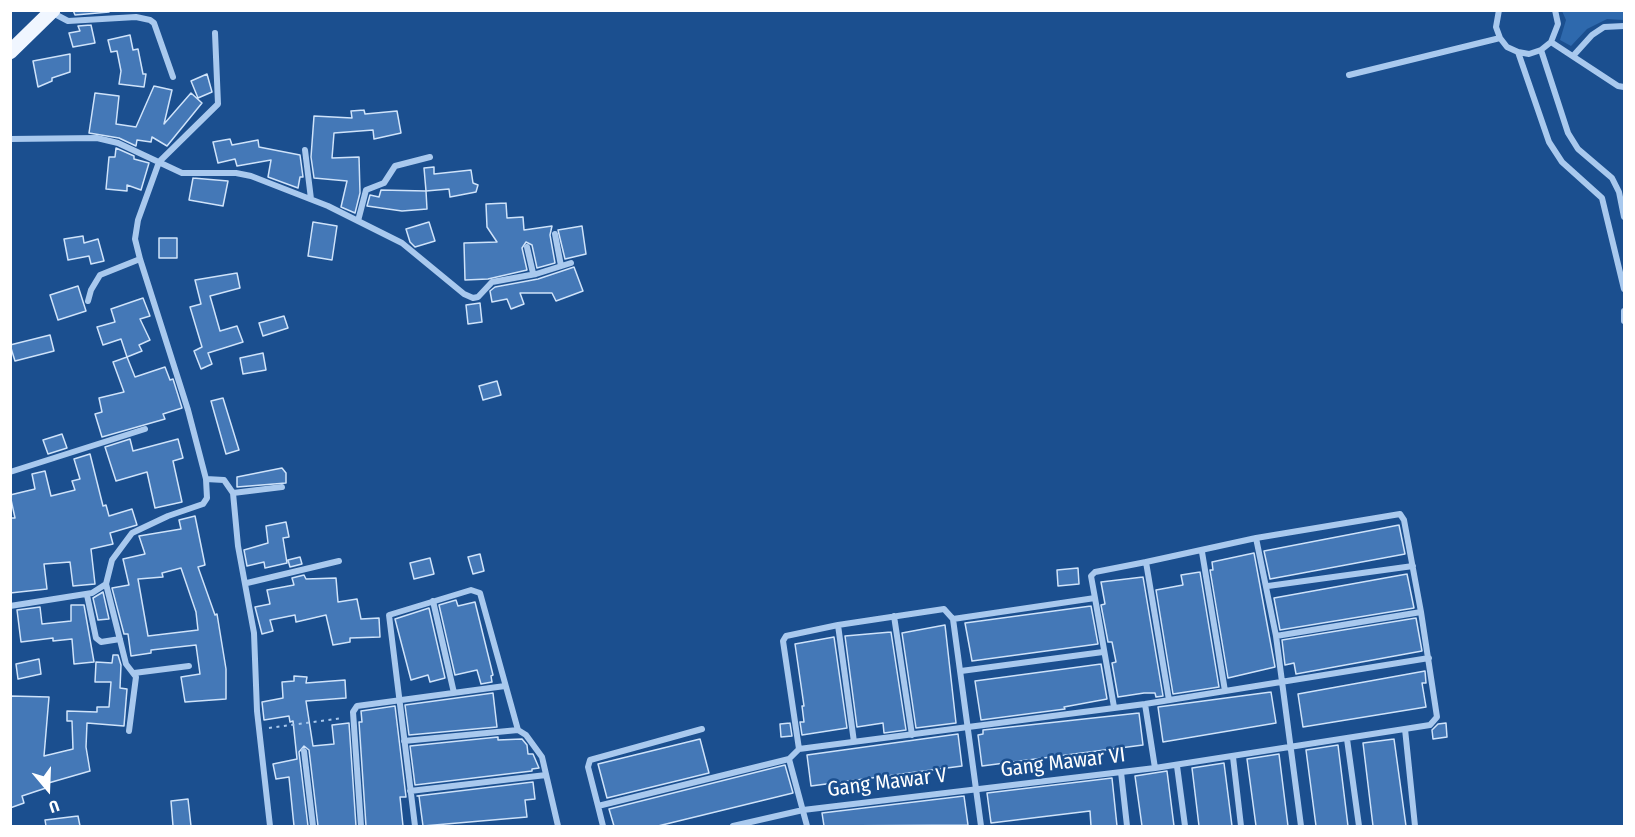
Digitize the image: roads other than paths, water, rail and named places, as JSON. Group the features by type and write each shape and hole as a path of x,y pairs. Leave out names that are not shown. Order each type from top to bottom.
{"main road":[{"path":"10,52 52,11"}],"street":[{"path":"1499,10 1496,27 1500,38 1507,46 1518,52 1529,54 1541,50 1551,42 1558,24 1555,10"},
{"path":"52,11 68,21 136,18 150,20 154,23 172,77"},
{"path":"1573,56 1592,35 1604,27 1624,26"},
{"path":"129,731 136,681 134,673 126,664 106,584 112,560 132,533 168,516 203,504 207,498 209,479 135,239 138,220 161,164 218,104 215,33"},
{"path":"1349,75 1500,38"},
{"path":"1551,42 1624,87"},
{"path":"1541,50 1568,133 1578,149 1612,178 1619,192 1624,217"},
{"path":"1518,52 1549,142 1562,162 1602,198 1624,289"},
{"path":"10,139 97,138 118,143 182,172 236,173 311,200 402,243 473,298 478,297 492,282 571,263"},
{"path":"305,150 311,200"},
{"path":"358,221 366,190 384,183 395,166 430,157"},
{"path":"555,234 561,266"},
{"path":"527,247 533,273"},
{"path":"88,301 91,290 100,275 140,259"},
{"path":"1624,311 1624,321"},
{"path":"10,472 145,429"},
{"path":"209,479 224,480 232,493 238,546 247,583 254,633 260,729 270,826"},
{"path":"232,493 282,487"},
{"name":"Gang Mawar VI","path":"975,790 1177,766 1430,725 1437,717 1413,566 1404,520 1398,512 1256,538"},
{"path":"1114,707 1091,576 1095,572 1202,552 1256,538 1268,586 1276,636 1301,826"},
{"path":"1202,552 1225,691"},
{"path":"247,583 339,561"},
{"path":"1146,562 1169,700"},
{"path":"1268,586 1413,566"},
{"path":"10,606 87,595 106,584"},
{"path":"415,826 388,616 471,590 480,593 518,730"},
{"path":"87,595 96,638 101,642 120,639"},
{"path":"953,619 1095,598"},
{"path":"433,601 454,693"},
{"path":"799,750 783,639 788,635 838,625 944,609 953,619 981,826"},
{"path":"1276,636 1421,612"},
{"path":"894,616 912,735"},
{"path":"838,625 854,742"},
{"path":"961,671 1103,652"},
{"path":"598,806 789,759 799,750 1145,704 1428,658"},
{"path":"134,673 189,666"},
{"path":"361,826 353,717 353,712 360,704 505,686"},
{"path":"1145,704 1155,768"},
{"path":"603,826 588,767 590,760 702,729"},
{"path":"1405,729 1415,826"},
{"path":"404,741 518,730 526,735 542,758 558,826"},
{"path":"1347,739 1359,826"},
{"path":"304,751 313,826"},
{"path":"1233,757 1241,826"},
{"path":"789,759 807,826"},
{"path":"1177,766 1185,826"},
{"path":"1121,772 1127,826"},
{"path":"410,791 546,775"},
{"name":"Gang Mawar V","path":"733,826 803,810 975,790"}]}
